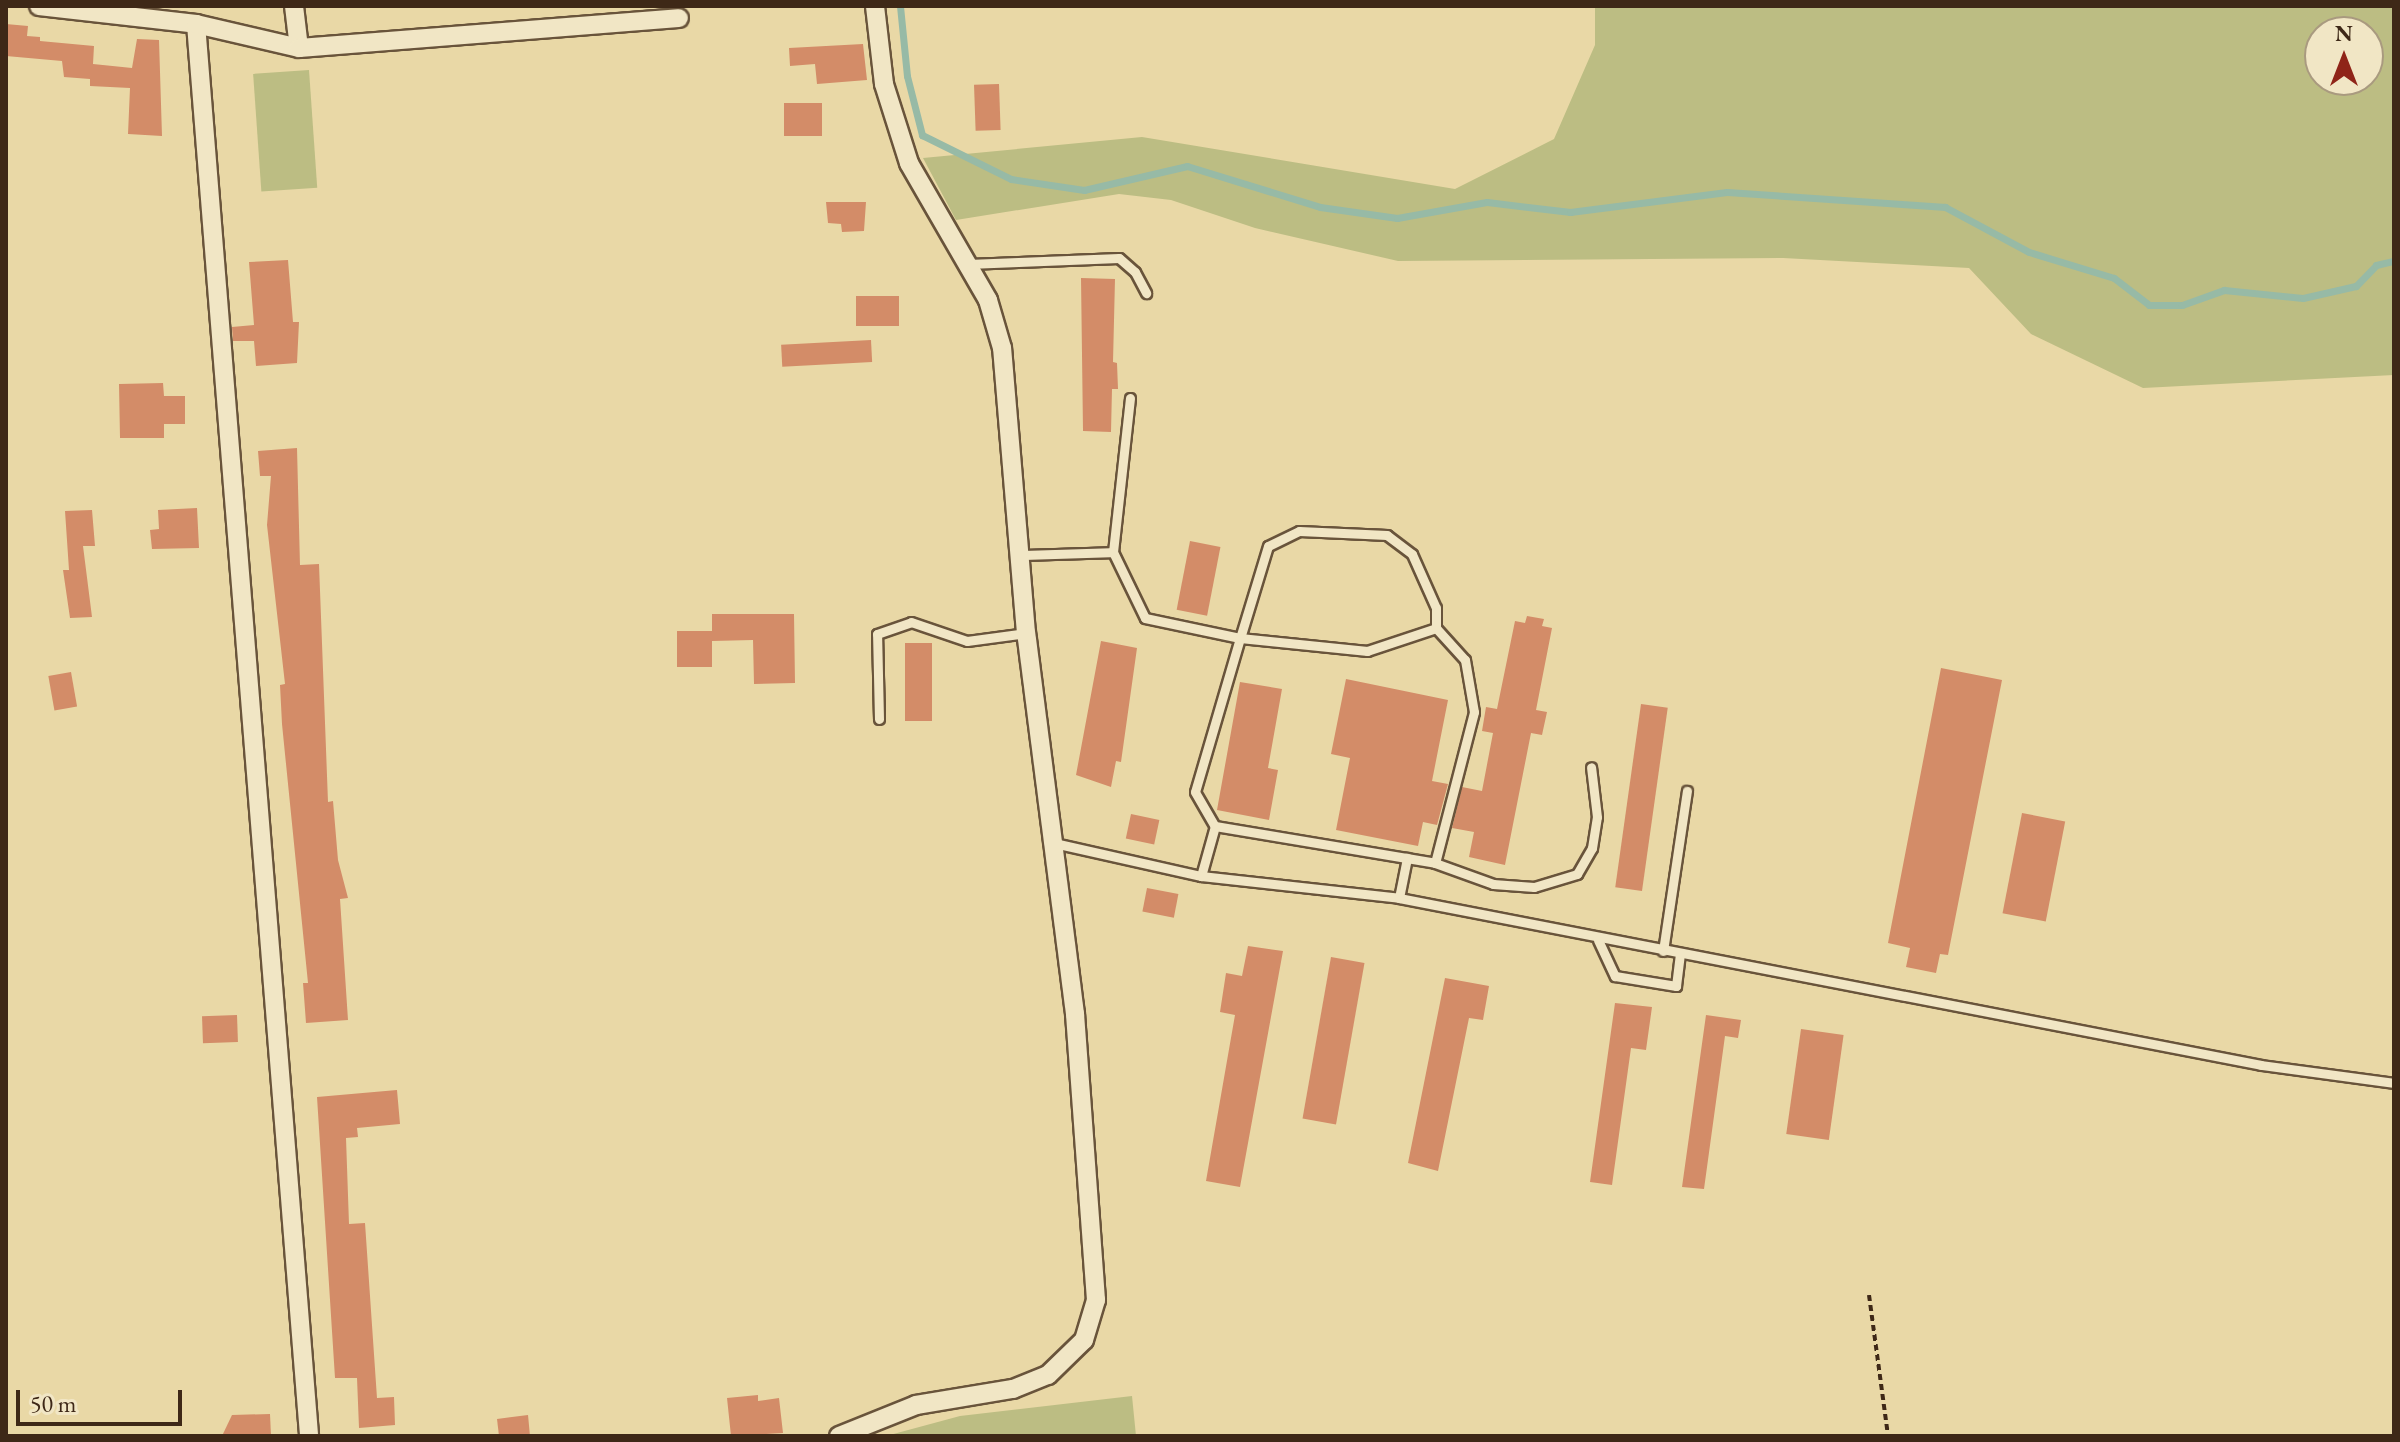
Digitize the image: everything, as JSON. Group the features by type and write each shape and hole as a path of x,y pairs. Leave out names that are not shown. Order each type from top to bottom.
{"street":[{"path":"39,6 196,24 299,48 679,18"},
{"path":"294,6 299,48"},
{"path":"839,1436 916,1405 1013,1389 1048,1375 1084,1340 1091,1323 1097,1276 1078,1045 1026,633 1002,348 988,300 909,163 884,84 875,6"},
{"path":"196,24 309,1436"}],"lane":[{"path":"968,264 1119,258 1146,293"},
{"path":"1130,398 1113,552 1145,618 1240,638 1367,651 1436,628"},
{"path":"1201,876 1215,826 1195,792 1268,546 1299,531 1387,535 1412,554 1436,608 1436,628 1465,660 1474,712 1435,863"},
{"path":"1020,555 1113,552"},
{"path":"879,719 877,634 885,629 911,622 967,641 1026,633"},
{"path":"1215,826 1435,863 1493,884 1534,887 1577,874 1592,848 1597,817 1591,767"},
{"path":"1663,951 1687,791"},
{"path":"1051,842 1201,876 1399,898 1598,940 2261,1065 2394,1083"},
{"path":"1399,898 1407,858"},
{"path":"1598,940 1615,976 1676,986 1680,954"}],"path":[{"path":"1869,1295 1888,1436"}],"green space":[{"path":"1595,6 2394,6 2394,375 2143,388 2031,334 1969,268 1783,258 1398,261 1255,228 1171,200 1119,194 956,220 923,158 1142,137 1455,189 1554,139 1595,45"},
{"path":"309,70 317,188 261,192 253,74"},
{"path":"1132,1396 1136,1436 886,1436 960,1416"}],"building":[{"path":"6,24 28,26 27,36 40,37 40,41 94,46 93,64 132,68 137,39 159,40 162,136 128,134 130,88 90,86 90,79 64,77 62,61 6,56"},
{"path":"863,44 867,80 817,84 815,64 790,66 789,48"},
{"path":"999,84 1001,130 976,131 974,85"},
{"path":"784,103 822,103 822,136 784,136"},
{"path":"826,202 866,202 864,231 842,232 841,224 828,223"},
{"path":"288,260 293,322 299,322 297,363 256,366 254,341 233,341 232,327 254,325 249,262"},
{"path":"1081,278 1115,279 1113,362 1117,363 1118,389 1112,389 1111,432 1083,431"},
{"path":"856,296 899,296 899,326 856,326"},
{"path":"871,340 872,362 782,367 781,345"},
{"path":"163,383 164,396 185,396 185,424 164,424 164,438 120,438 119,384"},
{"path":"297,448 300,565 319,564 328,802 333,801 338,860 348,898 340,899 348,1020 306,1023 303,983 308,983 282,724 280,685 285,684 267,525 271,476 260,476 258,451"},
{"path":"197,508 199,548 152,549 150,530 159,529 158,510"},
{"path":"92,510 95,546 83,546 92,617 70,618 63,570 69,570 65,511"},
{"path":"1190,541 1220,547 1207,616 1177,610"},
{"path":"712,614 794,614 795,683 754,684 753,640 712,641"},
{"path":"1527,616 1544,619 1542,626 1552,628 1536,710 1547,712 1542,735 1531,733 1505,865 1469,857 1474,832 1452,828 1462,787 1482,791 1493,733 1482,731 1486,707 1497,709 1515,621 1525,623"},
{"path":"677,631 712,631 712,667 677,667"},
{"path":"1101,641 1137,648 1121,762 1116,761 1111,787 1076,775"},
{"path":"905,643 932,643 932,721 905,721"},
{"path":"1941,668 2002,680 1948,955 1940,954 1936,973 1906,967 1910,948 1888,943"},
{"path":"71,672 77,706 54,710 48,676"},
{"path":"1346,679 1448,700 1432,781 1448,784 1437,825 1423,822 1418,846 1336,830 1350,758 1331,754"},
{"path":"1240,682 1282,689 1268,768 1278,770 1269,820 1217,810"},
{"path":"1641,704 1668,708 1642,891 1615,887"},
{"path":"2022,813 2065,821 2046,922 2003,913"},
{"path":"1131,814 1159,820 1154,844 1126,838"},
{"path":"1147,888 1178,894 1174,918 1142,912"},
{"path":"1248,946 1283,951 1240,1187 1206,1181 1235,1015 1220,1012 1226,973 1242,976"},
{"path":"1331,957 1364,963 1336,1124 1303,1119"},
{"path":"1445,978 1489,986 1483,1020 1469,1018 1438,1171 1408,1163"},
{"path":"1615,1003 1652,1007 1646,1050 1631,1048 1612,1185 1590,1182"},
{"path":"237,1015 238,1042 203,1043 202,1016"},
{"path":"1706,1015 1741,1020 1738,1038 1725,1036 1704,1189 1682,1187"},
{"path":"1801,1029 1844,1035 1829,1140 1786,1134"},
{"path":"397,1090 400,1124 357,1128 358,1137 346,1138 349,1224 365,1223 377,1398 394,1397 395,1425 359,1428 357,1378 335,1378 317,1097"},
{"path":"758,1395 758,1401 779,1398 783,1433 731,1436 727,1398"},
{"path":"270,1414 271,1436 222,1436 232,1415"},
{"path":"528,1415 530,1436 499,1436 497,1419"}],"waterway":[{"path":"900,6 907,76 922,135 1011,179 1084,190 1187,166 1320,207 1397,218 1487,202 1570,212 1727,192 1945,207 2029,252 2114,278 2149,305 2182,305 2224,290 2303,298 2356,286 2376,265 2394,261"}]}
